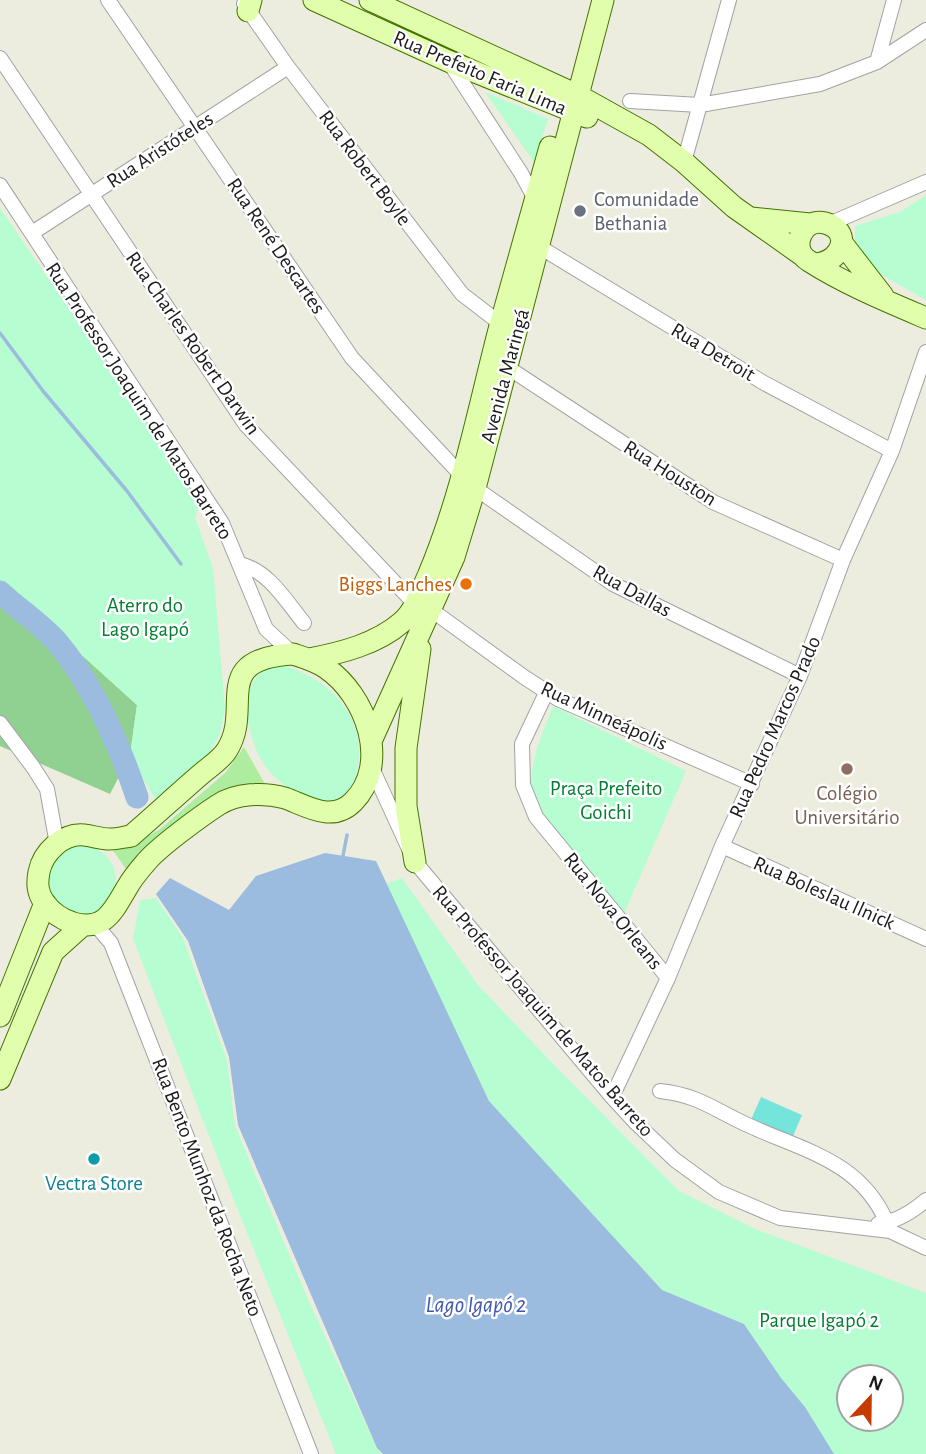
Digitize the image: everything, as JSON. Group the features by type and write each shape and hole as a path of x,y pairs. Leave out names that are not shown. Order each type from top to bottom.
{"main road":[{"name":"Rua Prefeito Faria Lima","path":"314,0 448,61 570,102 649,135 684,162"},
{"name":"Rua Prefeito Faria Lima","path":"370,0 570,102"},
{"name":"Avenida Maringá","path":"469,483 507,367 538,246 590,0"},
{"name":"Avenida Maringá","path":"89,925 108,918 149,858 220,804 258,794 284,798 306,808 333,813 351,804 363,790 371,766 372,739 423,612 454,557 501,324 544,168 570,102 603,0"},
{"path":"684,162 734,207 844,282 926,318"},
{"path":"751,218 830,232 887,301"},
{"path":"803,230 830,232 838,255 828,263 809,259 799,246 799,237 803,230"},
{"name":"Avenida Maringá","path":"57,844 68,837 81,834 111,839 131,836 226,752 236,725 237,688 251,665 270,655 301,657 338,653 371,641 423,612"},
{"path":"415,863 406,806 406,748 423,612"},
{"name":"Avenida Maringá","path":"301,657 328,669 348,690 362,712 372,739"},
{"path":"57,844 47,853 40,867 39,894 56,915 89,925"},
{"path":"0,1016 45,903"},
{"path":"0,1079 53,952 89,925"}],"street":[{"name":"Rua René Descartes","path":"108,0 352,358 469,483"},
{"path":"684,162 729,0"},
{"path":"877,62 894,0"},
{"name":"Rua Robert Boyle","path":"247,4 288,67 462,295 501,324"},
{"path":"630,101 700,105 820,84 877,62 926,30"},
{"name":"Rua Charles Robert Darwin","path":"0,58 246,425 423,612"},
{"path":"448,61 522,173 535,200"},
{"name":"Rua Aristóteles","path":"32,233 288,67"},
{"path":"522,173 544,168"},
{"path":"830,232 849,214 926,182"},
{"name":"Rua Professor Joaquim de Matos Barreto","path":"0,186 222,523 266,629 301,657"},
{"name":"Rua Detroit","path":"538,246 764,383 892,451"},
{"name":"Rua Pedro Marcos Prado","path":"612,1097 668,978 722,846 800,676 843,560 892,451 926,352"},
{"name":"Rua Houston","path":"507,367 713,502 843,560"},
{"name":"Rua Dallas","path":"469,483 613,584 800,676"},
{"path":"240,564 253,567 263,574 304,623"},
{"name":"Rua Minneápolis","path":"423,612 547,691 752,784"},
{"name":"Rua Nova Orleans","path":"547,691 522,744 523,785 527,796 536,817 668,978"},
{"path":"0,723 47,789 57,844"},
{"name":"Rua Professor Joaquim de Matos Barreto","path":"371,766 415,863 612,1097 675,1160 719,1192 780,1218 890,1231 926,1248"},
{"name":"Rua Boleslau Ilnick","path":"722,846 926,939"},
{"name":"Rua Bento Munhoz da Rocha Neto","path":"89,925 111,943 311,1454"},
{"path":"660,1091 700,1099 748,1126 823,1155 848,1172 866,1190 887,1223"},
{"path":"861,1227 887,1223 926,1200"}],"green space":[{"path":"485,92 548,119 534,162"},
{"path":"926,195 926,300 882,275 855,245 855,226 900,212"},
{"name":"Aterro do Lago Igapó","path":"0,208 191,486 200,506 195,517 213,568 225,708 220,734 206,759 155,799 130,755 137,705 0,581"},
{"path":"0,581 137,705 130,755 110,794 0,746"},
{"path":"287,666 328,688 341,702 353,723 359,754 356,775 347,792 339,798 320,801 303,796 285,786 266,767 254,744 248,716 250,689 256,677 266,669"},
{"name":"Praça Prefeito Goichi","path":"553,706 686,771 623,916 555,836 535,802 531,789 533,767"},
{"path":"244,747 265,784 242,785 216,794 139,853 126,869 112,849 132,846 160,829 225,773"},
{"path":"82,846 95,849 106,856 113,867 116,880 113,893 106,904 95,911 82,914 69,911 58,904 51,893 48,880 51,867 58,856 69,849"},
{"name":"Parque Igapó 2","path":"402,878 478,985 679,1191 753,1228 926,1293 926,1454 833,1454 805,1407 781,1378 744,1324 662,1290 489,1101 386,884"},
{"path":"156,898 183,938 227,1060 235,1126 308,1299 381,1454 336,1454 133,939 140,900"}],"shaded area":[{"path":"761,1097 802,1115 791,1141 750,1122"}],"water":[{"name":"Lago Igapó 2","path":"325,853 376,861 489,1101 662,1290 744,1324 781,1378 805,1407 834,1454 383,1454 377,1448 238,1125 229,1057 188,941 156,894 170,878 229,910 256,876"}],"waterway":[{"path":"0,333 43,391 127,491 181,564"},
{"path":"0,592 51,635 83,677 114,736 137,797"},
{"path":"342,861 347,835"}],"place":[{"name":"Comunidade Bethania","path":"580,211"},
{"name":"Biggs Lanches","path":"466,584"},
{"name":"Colégio Universitário","path":"847,769"},
{"name":"Vectra Store","path":"94,1159"}]}
